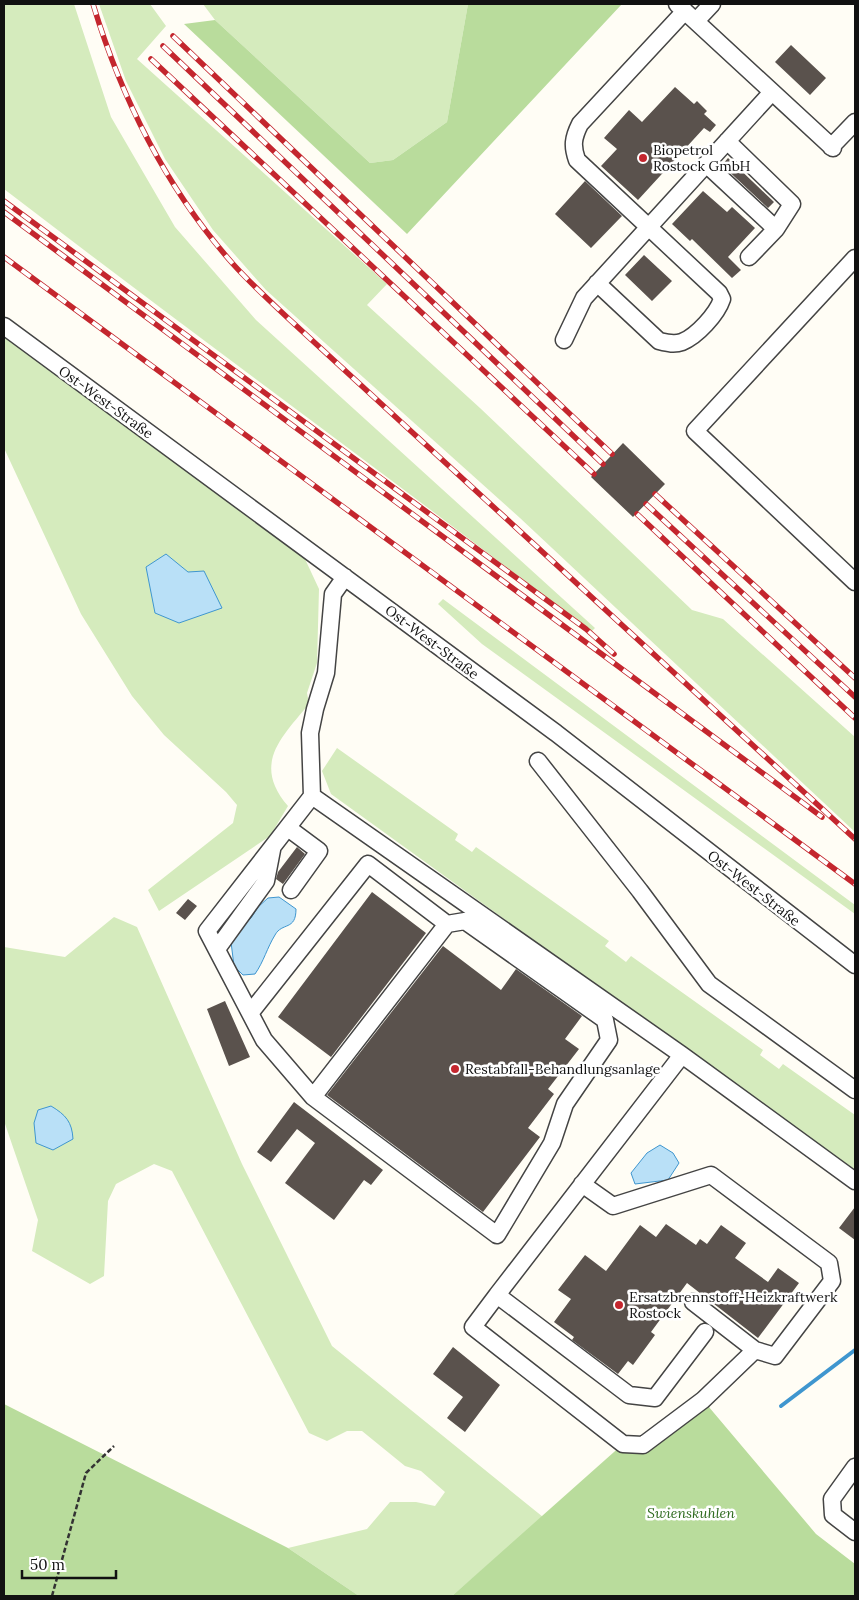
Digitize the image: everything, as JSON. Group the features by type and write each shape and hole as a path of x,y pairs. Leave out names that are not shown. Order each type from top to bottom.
{"street":[{"path":"597,283 659,341 670,344 681,342 693,336 719,307 722,299 718,292 577,160 573,149 573,138 580,124 686,12 712,4"},
{"path":"686,12 832,147 855,122"},
{"path":"564,340 584,298 772,92"},
{"path":"727,141 792,204 776,229 749,257"},
{"path":"706,164 776,229"},
{"path":"855,258 695,431 855,582"},
{"name":"Ost-West-Straße","path":"4,326 564,739 855,965"},
{"path":"313,1097 447,924 465,921 605,1020 609,1040 566,1104 552,1143 496,1235 313,1097 264,1040 207,931 312,796 310,733 326,673 333,594 345,577"},
{"path":"538,761 640,891 709,984 855,1090"},
{"path":"312,796 682,1055 855,1181"},
{"path":"288,828 319,851 291,890"},
{"path":"251,1012 368,864 447,924"},
{"path":"682,1055 472,1327 623,1444 643,1445 704,1400 755,1350"},
{"path":"582,1184 613,1206 711,1174 829,1263 832,1281 775,1356 755,1350 693,1302"},
{"path":"497,1295 629,1395 654,1398 705,1332"},
{"path":"855,1467 832,1499 834,1515 855,1532"}],"path":[{"path":"52,1596 86,1473 114,1446"}],"green space":[{"path":"4,4 74,4 111,117 175,227 256,320 595,628 591,632 4,189"},
{"path":"99,4 150,4 166,26 137,59 387,284 367,305 480,408 692,610 723,619 855,737 855,832 520,518 266,290 213,230 165,159 126,81"},
{"path":"203,4 468,4 447,122 393,160 370,163 215,20"},
{"path":"468,4 622,4 407,234 184,24 215,20 370,163 393,160 447,122"},
{"path":"4,333 305,559 319,589 317,663 307,693 309,704 281,740 274,752 271,764 272,777 277,791 288,806 270,836 159,911 148,890 233,823 237,805 226,792 164,735 132,696 81,614 4,448"},
{"path":"443,599 855,905 855,914 482,644 438,604"},
{"path":"337,748 458,834 455,840 472,852 476,847 609,941 605,946 626,962 631,956 763,1050 760,1055 779,1069 783,1064 855,1115 855,1172 331,794 322,771"},
{"path":"114,917 137,927 242,1164 332,1346 543,1517 452,1596 359,1596 288,1548 367,1529 390,1502 416,1502 435,1506 445,1492 421,1471 405,1466 362,1431 347,1431 327,1441 309,1433 172,1171 154,1164 116,1184 108,1201 104,1276 90,1284 32,1251 38,1220 4,1121 4,947 65,957"},
{"name":"Swienskuhlen","path":"703,1400 816,1534 855,1564 855,1596 452,1596 623,1444 643,1445"},
{"path":"4,1404 288,1548 359,1596 4,1596"}],"water":[{"path":"166,554 188,572 204,571 222,608 179,623 155,613 146,567"},
{"path":"279,897 296,909 294,921 275,935 255,974 243,975 234,966 231,942 239,928 251,918 258,907 268,898"},
{"path":"51,1106 70,1123 73,1139 53,1150 36,1143 34,1123 38,1110"},
{"path":"660,1145 673,1153 679,1163 668,1180 635,1184 631,1173 647,1153"}],"building":[{"path":"791,45 826,78 810,95 775,62"},
{"name":"Biopetrol Rostock GmbH","path":"675,87 694,104 697,101 707,111 704,114 716,125 710,132 704,128 638,200 601,166 617,149 604,138 629,110 642,122"},
{"path":"728,158 774,202 768,208 722,165"},
{"path":"585,181 622,216 591,248 555,214"},
{"path":"703,191 727,212 732,207 755,228 728,257 741,270 732,278 692,239 690,241 672,224"},
{"path":"644,255 672,281 652,301 625,275"},
{"path":"623,443 665,484 633,517 591,477"},
{"path":"297,847 305,854 283,884 276,879 278,872"},
{"path":"372,892 426,933 331,1057 278,1017"},
{"path":"188,899 197,906 185,920 176,913"},
{"name":"Restabfall-Behandlungsanlage","path":"443,946 501,990 516,969 582,1016 565,1039 579,1049 548,1089 554,1094 528,1128 540,1137 483,1212 327,1095"},
{"path":"225,1001 250,1057 229,1066 207,1009"},
{"path":"294,1102 383,1170 371,1185 364,1180 334,1220 285,1183 315,1143 297,1129 271,1162 257,1152"},
{"path":"855,1207 855,1240 839,1228"},
{"name":"Ersatzbrennstoff-Heizkraftwerk Rostock","path":"666,1224 696,1245 700,1239 707,1244 721,1225 746,1243 735,1258 768,1282 778,1268 799,1283 758,1338 687,1283 651,1332 655,1335 633,1365 628,1361 618,1374 572,1340 574,1337 554,1322 571,1299 558,1290 585,1255 606,1271 640,1225 656,1237"},
{"path":"453,1347 500,1385 465,1432 447,1418 463,1397 433,1374"}],"waterway":[{"path":"781,1406 855,1350"}],"railway":[{"path":"93,4 118,74 149,142 187,205 233,264 290,320 855,839"},
{"path":"173,36 612,454"},
{"path":"163,46 603,464"},
{"path":"151,59 594,474"},
{"path":"4,201 586,629 614,654"},
{"path":"4,212 822,817"},
{"path":"4,257 855,884"},
{"path":"655,494 855,678"},
{"path":"646,504 855,697"},
{"path":"637,514 855,718"}],"place":[{"name":"Biopetrol Rostock GmbH","path":"643,158"},
{"name":"Restabfall-Behandlungsanlage","path":"455,1069"},
{"name":"Ersatzbrennstoff-Heizkraftwerk Rostock","path":"619,1305"}]}
